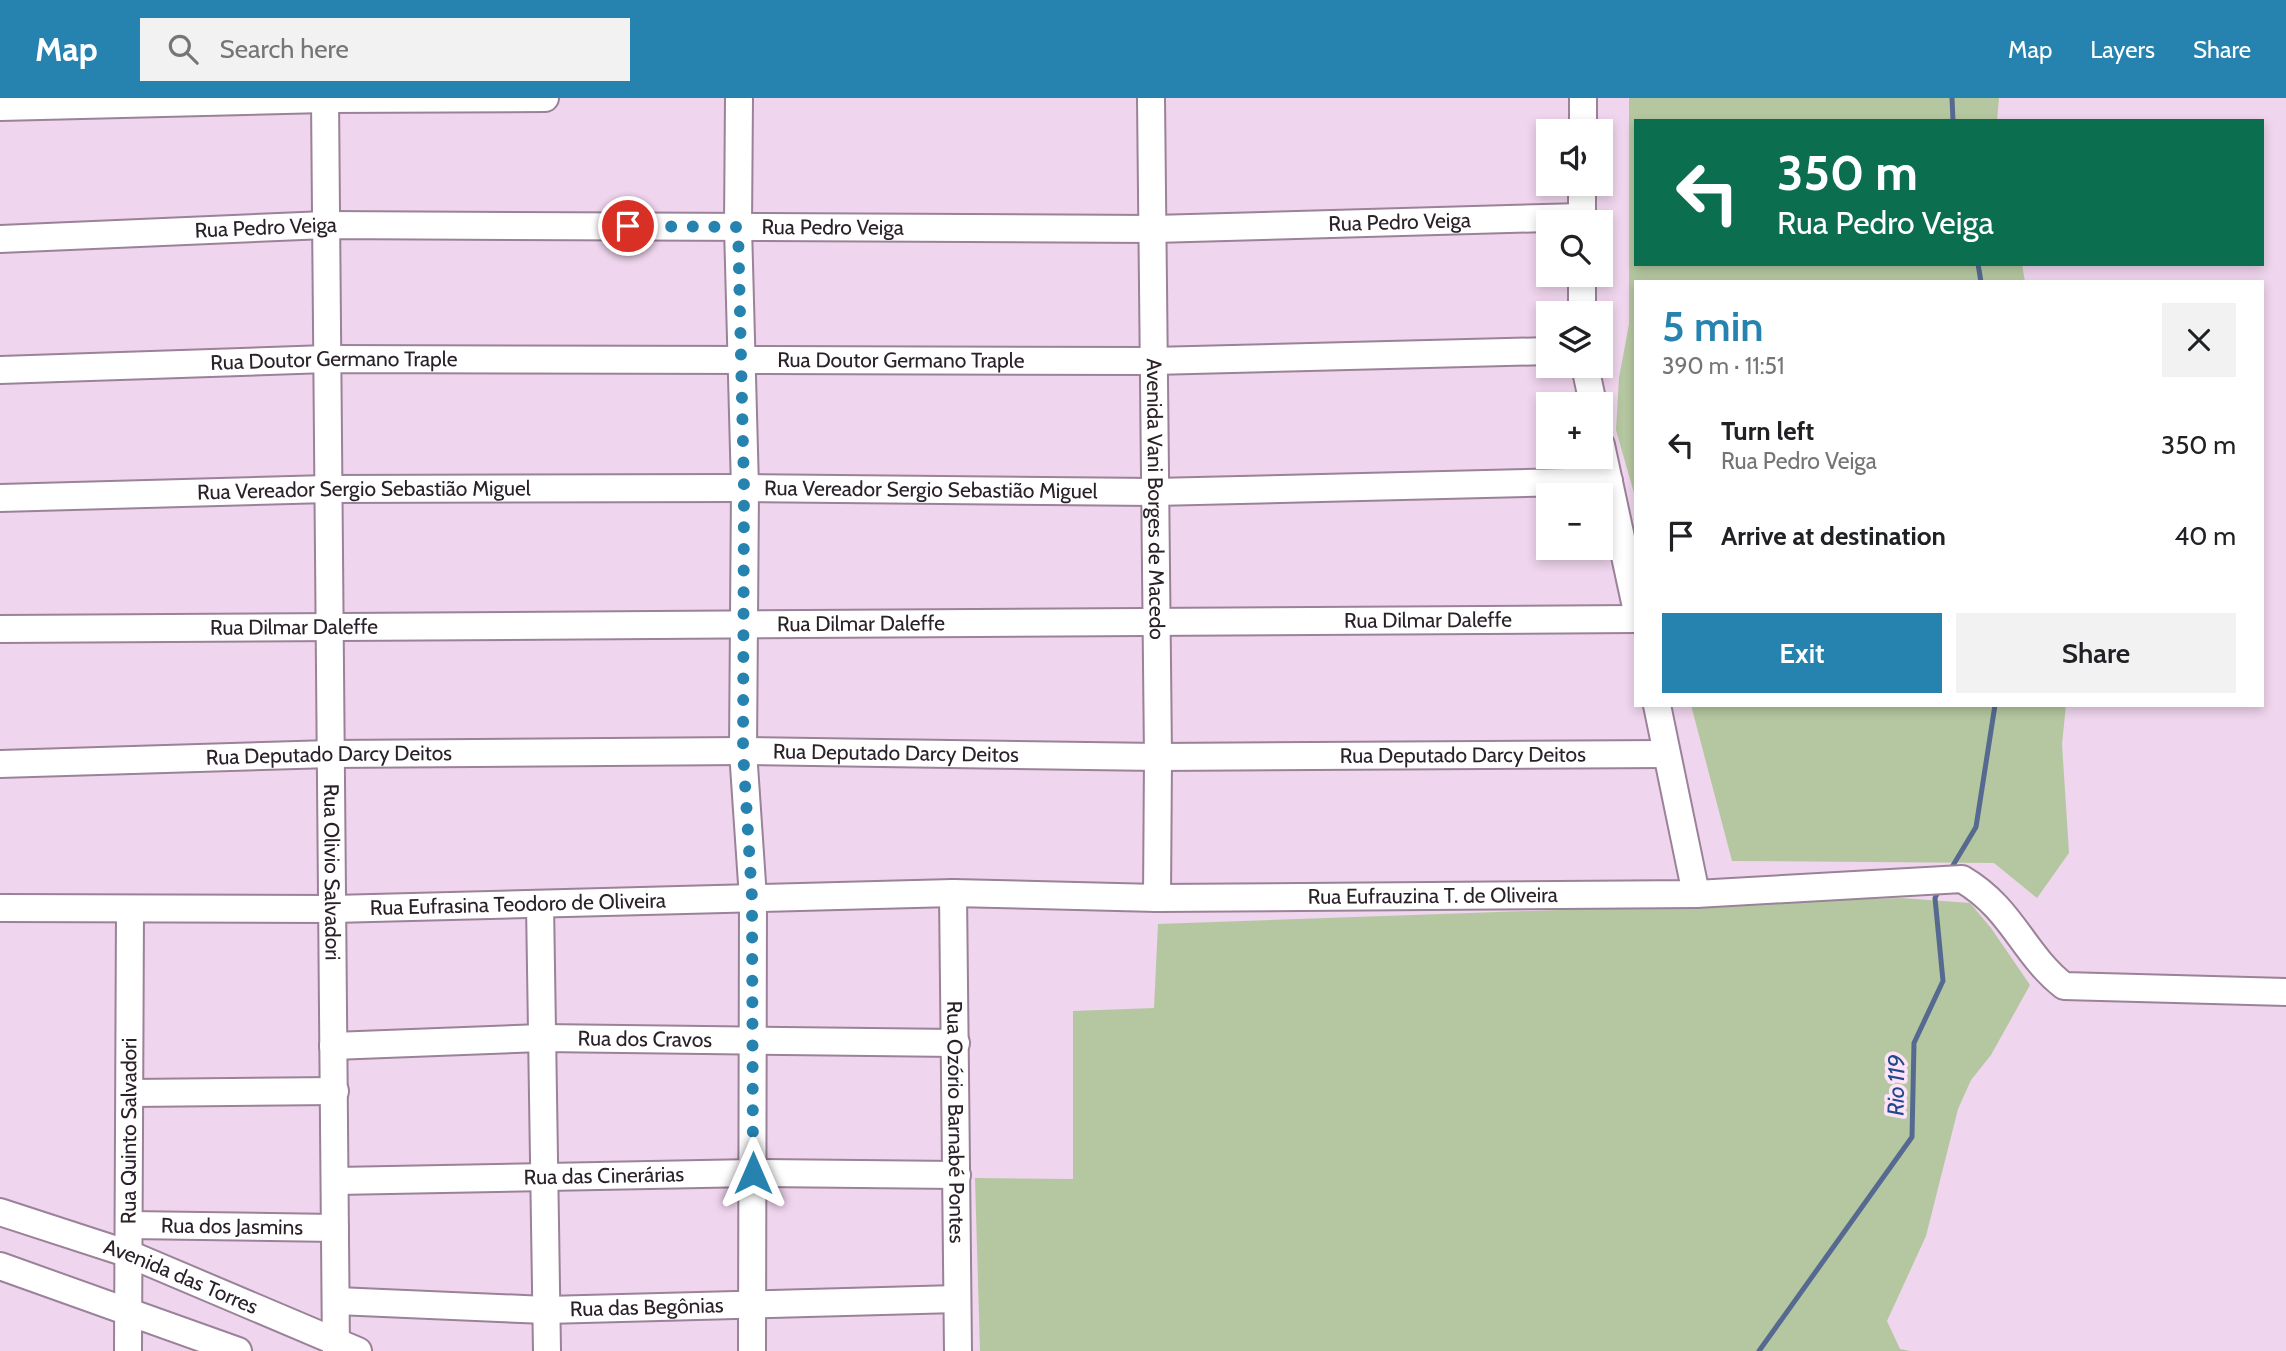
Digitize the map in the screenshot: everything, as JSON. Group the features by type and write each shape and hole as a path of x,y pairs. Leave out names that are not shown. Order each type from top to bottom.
{"street":[{"path":"0,107 325,98 545,98"},
{"name":"Rua Olivio Salvadori","path":"325,98 335,1228 337,1301 343,1348"},
{"path":"739,98 738,227 744,488 743,751 752,898 752,1351"},
{"name":"Avenida Vani Borges de Macedo","path":"1152,98 1157,898"},
{"path":"1583,98 1583,119"},
{"name":"Rua Pedro Veiga","path":"0,239 326,225 1154,229 1536,221"},
{"name":"Rua Doutor Germano Traple","path":"0,370 327,359 1153,361 1536,351"},
{"path":"1606,469 1634,598"},
{"name":"Rua Vereador Sergio Sebastião Miguel","path":"0,498 328,489 744,488 1155,492 1609,481"},
{"name":"Rua Dilmar Daleffe","path":"0,629 1634,619"},
{"path":"1657,707 1696,894"},
{"name":"Rua Deputado Darcy Deitos","path":"0,764 331,754 743,751 1158,757 1667,754"},
{"name":"Rua Eufrauzina T. de Oliveira","path":"953,893 1157,898 1696,894 1962,879 1986,893 2015,926 2045,971 2064,986 2286,992"},
{"name":"Rua Eufrasina Teodoro de Oliveira","path":"0,908 333,909 953,893"},
{"name":"Rua Ozório Barnabé Pontes","path":"953,893 958,1351"},
{"path":"540,904 547,1351"},
{"name":"Rua Quinto Salvadori","path":"128,1351 130,910"},
{"name":"Rua dos Cravos","path":"333,1046 542,1038 956,1043"},
{"path":"131,1093 335,1091"},
{"name":"Rua das Cinerárias","path":"336,1181 753,1173 957,1175"},
{"name":"Avenida das Torres","path":"0,1212 129,1254 343,1348"},
{"name":"Rua dos Jasmins","path":"129,1225 335,1228"},
{"path":"0,1266 238,1351"},
{"name":"Rua das Begônias","path":"337,1301 546,1310 957,1299"}],"green space":[{"path":"1629,98 1999,98 1997,119 1634,119 1634,266 2022,266 2025,280 1634,280 1634,493 1616,430 1619,378 1629,324"},
{"path":"1692,707 2066,707 2062,744 2069,853 2037,898 1994,863 1732,861"},
{"path":"1901,898 1970,903 1991,928 2030,985 1991,1055 1971,1080 1958,1109 1926,1236 1887,1321 1900,1349 1910,1351 980,1351 975,1178 1073,1179 1073,1011 1154,1008 1158,924"}],"waterway":[{"name":"Rio 119","path":"1952,98 1953,119"},
{"name":"Rio 119","path":"1978,266 1981,280"},
{"name":"Rio 119","path":"1949,872 1976,827 1995,707"},
{"name":"Rio 119","path":"1759,1351 1912,1137 1914,1043 1943,981 1935,898 1939,890"}],"route":[{"path":"628,226 738,227 744,488 743,751 752,898 753,1173"}]}
